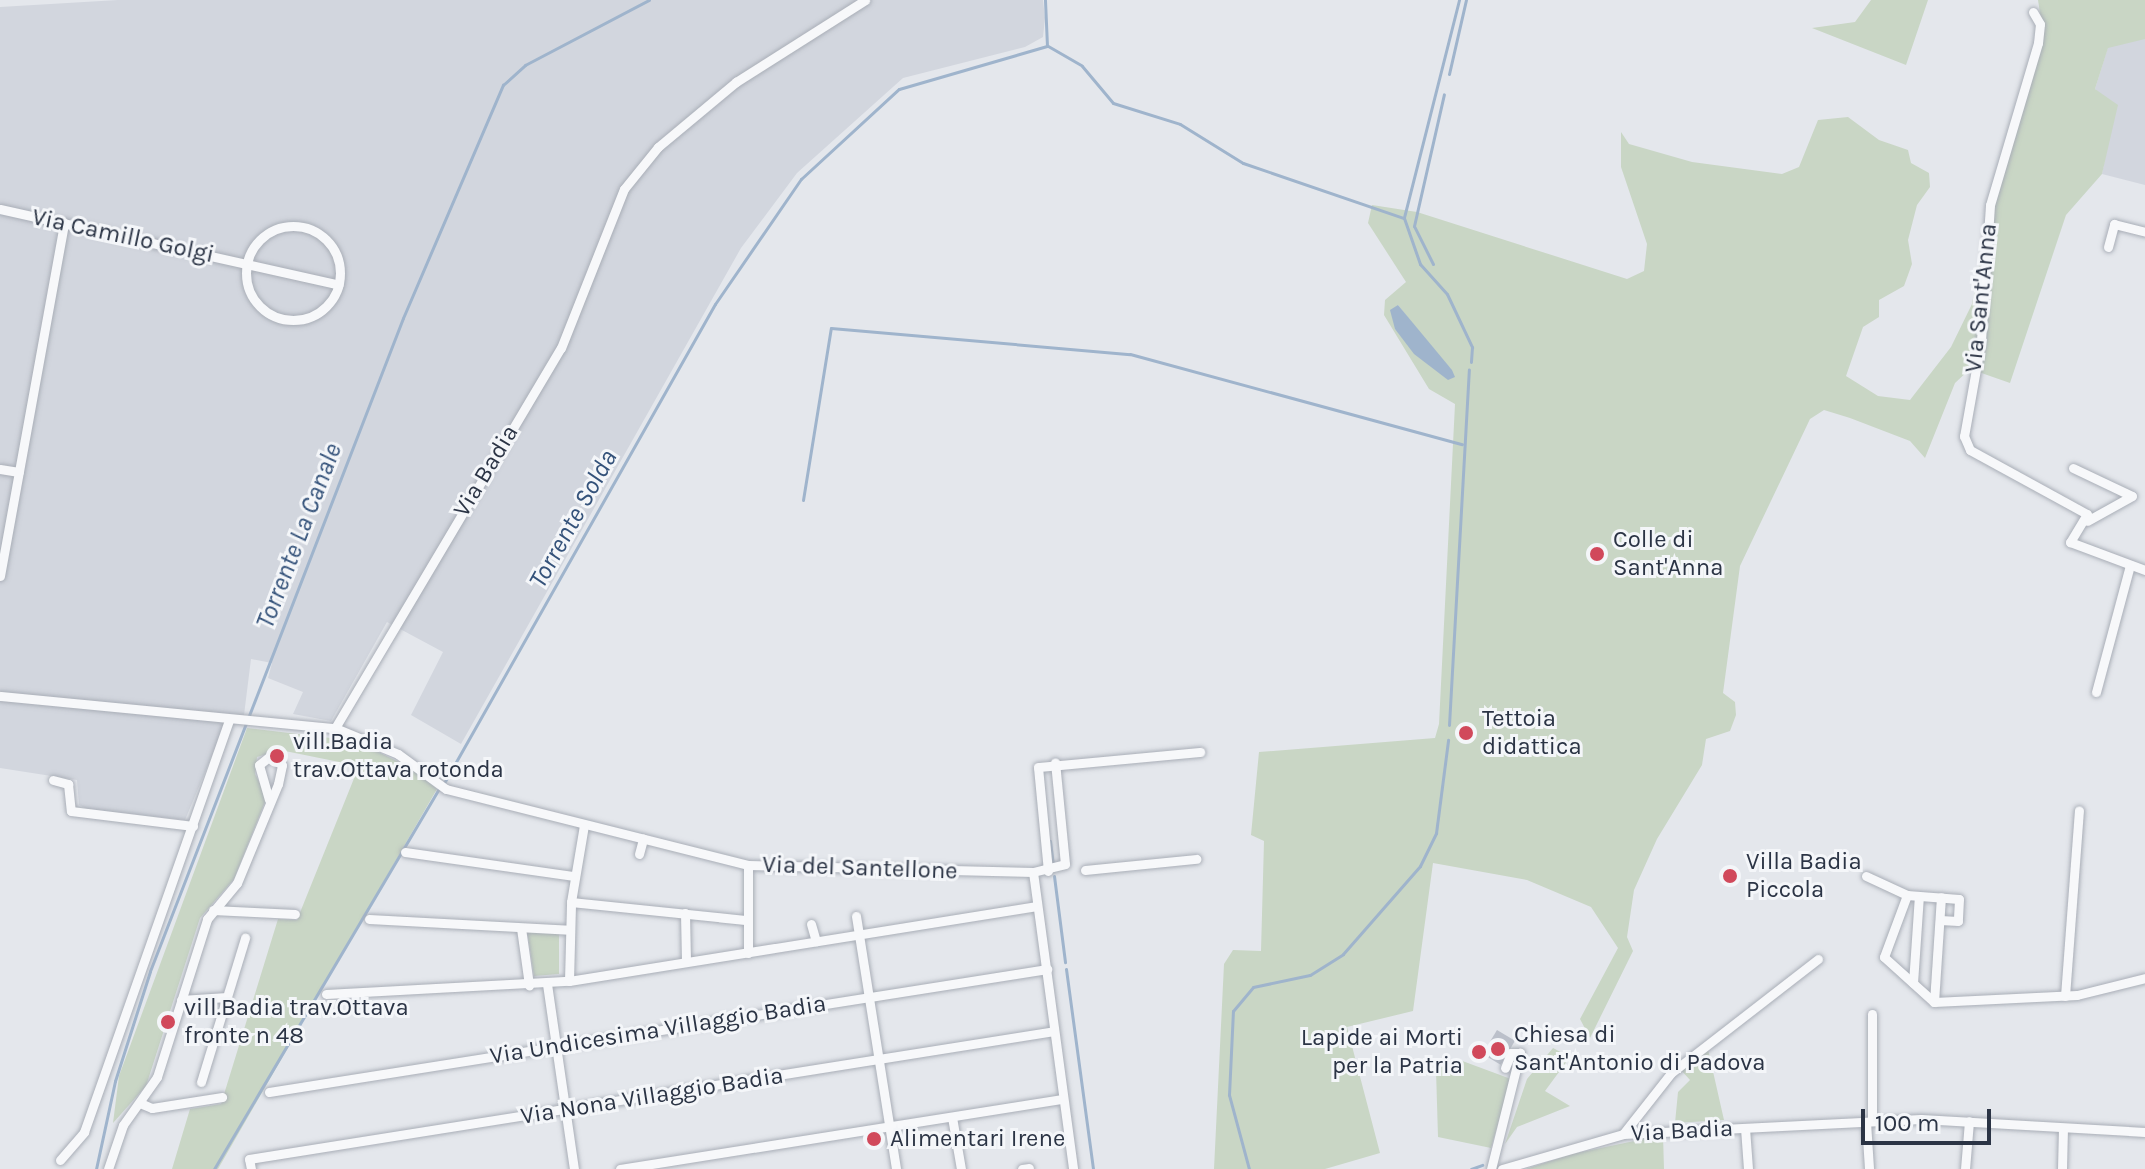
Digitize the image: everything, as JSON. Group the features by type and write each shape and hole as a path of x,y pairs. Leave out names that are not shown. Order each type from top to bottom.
{"street":[{"name":"Via Badia","path":"335,728 561,348 624,189 658,147 736,82 865,0"},
{"name":"Via Sant'Anna","path":"2033,12 2040,24 2038,43 1990,205 1981,341 1964,436 1970,450 2075,506 2087,521"},
{"name":"Via Camillo Golgi","path":"0,209 339,285"},
{"path":"0,576 64,223"},
{"path":"2108,247 2114,224 2145,232"},
{"name":"Via Camillo Golgi","path":"304,227 329,242 339,285 321,312 290,321 255,302 246,263 261,238 304,227"},
{"path":"2073,468 2132,496 2087,521 2070,542 2144,570 2145,559"},
{"path":"0,469 19,472"},
{"path":"2096,692 2130,565"},
{"path":"0,694 239,722 335,728"},
{"path":"60,1160 84,1132 193,826 239,722"},
{"name":"Via del Santellone","path":"335,728 398,754 446,789 748,865 1048,871"},
{"path":"1055,762 1065,862 1048,871 1035,774 1055,762 1200,752"},
{"path":"108,1169 123,1125 157,1077 213,910 237,883 280,773 280,762 270,756 259,765 269,800"},
{"path":"264,776 280,773"},
{"path":"53,780 68,784 71,811 193,826"},
{"path":"2065,996 2079,811"},
{"path":"569,981 571,902 584,825"},
{"path":"639,854 643,839"},
{"path":"405,852 574,876"},
{"path":"1085,870 1196,859"},
{"path":"748,865 745,920 748,953"},
{"path":"1033,872 1073,1169"},
{"path":"1866,876 1907,895 1959,899 1958,921 1940,920"},
{"path":"1907,895 1884,951 1934,1002 2065,996 2145,978"},
{"path":"1913,983 1919,896"},
{"path":"1934,1002 1941,897"},
{"path":"571,902 745,920"},
{"path":"326,994 547,984 1037,906"},
{"path":"213,910 295,914"},
{"path":"685,913 686,962"},
{"path":"856,916 896,1169"},
{"path":"369,919 569,930"},
{"path":"811,924 816,941"},
{"path":"521,928 529,985"},
{"path":"201,1082 245,938"},
{"path":"1623,1134 1671,1073 1818,959"},
{"name":"Via Undicesima Villaggio Badia","path":"269,1092 1047,969"},
{"path":"547,984 574,1169"},
{"path":"181,1000 227,997"},
{"path":"1869,1169 1872,1014"},
{"name":"Via Nona Villaggio Badia","path":"250,1164 1054,1031"},
{"path":"1491,1169 1520,1053 1511,1053 1505,1068"},
{"path":"140,1103 152,1108 222,1097"},
{"path":"620,1169 1063,1099"},
{"path":"952,1117 961,1169"},
{"name":"Via Badia","path":"1502,1169 1623,1134 1869,1122 1969,1121 2145,1132"},
{"path":"1965,1169 1969,1121"},
{"path":"1745,1128 1748,1169"},
{"path":"2062,1169 2063,1129"}],"shaded area":[{"path":"118,0 1043,0 1045,18 1043,37 1025,47 903,78 797,173 741,248 461,744 411,715 443,652 387,622 331,721 293,714 303,692 268,678 272,663 251,659 244,715 229,715 185,820 87,809 79,805 77,780 0,768 0,7"},
{"path":"2129,39 2145,39 2145,185 2102,174 2114,111 2095,89 2108,47"}],"green space":[{"path":"1871,0 1928,0 1906,65 1812,28 1855,22"},
{"path":"2038,0 2145,0 2145,39 2108,48 2095,89 2118,105 2102,174 2066,215 2010,383 1970,369 1955,383 1925,458 1910,441 1850,418 1824,410 1810,419 1740,566 1723,693 1735,702 1736,715 1730,731 1706,739 1702,765 1657,839 1634,890 1627,937 1633,951 1590,1038 1580,1019 1618,948 1591,907 1527,880 1433,863 1413,1011 1347,1027 1380,1153 1325,1169 1214,1169 1224,964 1233,950 1261,951 1264,841 1251,835 1259,752 1435,738 1439,724 1455,404 1429,389 1384,315 1385,300 1406,282 1368,223 1372,205 1417,212 1627,279 1644,271 1647,244 1621,167 1621,132 1629,144 1692,162 1782,174 1799,167 1818,120 1848,117 1879,140 1908,150 1911,163 1929,173 1930,187 1917,205 1908,240 1912,264 1904,286 1879,300 1879,317 1863,327 1846,376 1878,396 1910,400 1951,347 1972,304 1987,224 2043,33","holes":["1398,305 1452,370 1395,329"]},
{"path":"247,728 356,741 411,768 437,789 218,1169 172,1169 190,1109 221,1104 278,919 297,920 359,766 280,750 257,757 255,774 267,797 234,879 200,918 146,1086 113,1123 119,1076"},
{"path":"527,930 559,932 559,974 534,976"},
{"path":"1707,1045 1724,1120 1675,1123 1678,1092 1690,1080 1680,1069"},
{"path":"1553,1048 1570,1057 1545,1091 1570,1106 1517,1127 1505,1144 1527,1079"},
{"path":"1457,1059 1511,1079 1491,1148 1438,1137 1436,1070"},
{"path":"1663,1135 1664,1169 1526,1169 1572,1154"}],"water":[{"path":"1398,305 1455,377 1448,380 1414,354 1395,329 1390,310"}],"building":[{"name":"Chiesa di Sant'Antonio di Padova","path":"1497,1030 1515,1041 1501,1065 1483,1054"}],"waterway":[{"name":"Torrente La Canale","path":"96,1169 115,1081 150,971 403,318 503,85 525,65 649,0"},
{"name":"Torrente Solda","path":"444,783 715,304 801,179 899,89 1047,46 1045,0"},
{"path":"1459,0 1404,218 1420,264 1447,294 1472,347 1471,362"},
{"path":"1449,74 1466,0"},
{"path":"1048,46 1082,66 1113,103 1180,124 1243,163 1404,218"},
{"path":"1433,264 1414,226 1444,94"},
{"path":"803,500 831,328 1130,354 1462,444"},
{"path":"1449,725 1469,370"},
{"path":"1249,1169 1229,1095 1233,1011 1253,987 1310,975 1343,954 1420,866 1436,833 1448,740"},
{"name":"Torrente Solda","path":"214,1169 439,788"},
{"path":"1050,841 1053,865"},
{"path":"1054,876 1065,962"},
{"path":"1066,969 1093,1169"},
{"path":"1471,1169 1482,1165"}],"place":[{"name":"Colle di Sant'Anna","path":"1597,554"},
{"name":"Tettoia didattica","path":"1466,733"},
{"name":"vill.Badia trav.Ottava rotonda","path":"277,756"},
{"name":"Villa Badia Piccola","path":"1730,876"},
{"name":"vill.Badia trav.Ottava fronte n 48","path":"168,1022"},
{"name":"Chiesa di Sant'Antonio di Padova","path":"1498,1049"},
{"name":"Lapide ai Morti per la Patria","path":"1479,1052"},
{"name":"Alimentari Irene","path":"874,1139"}]}
